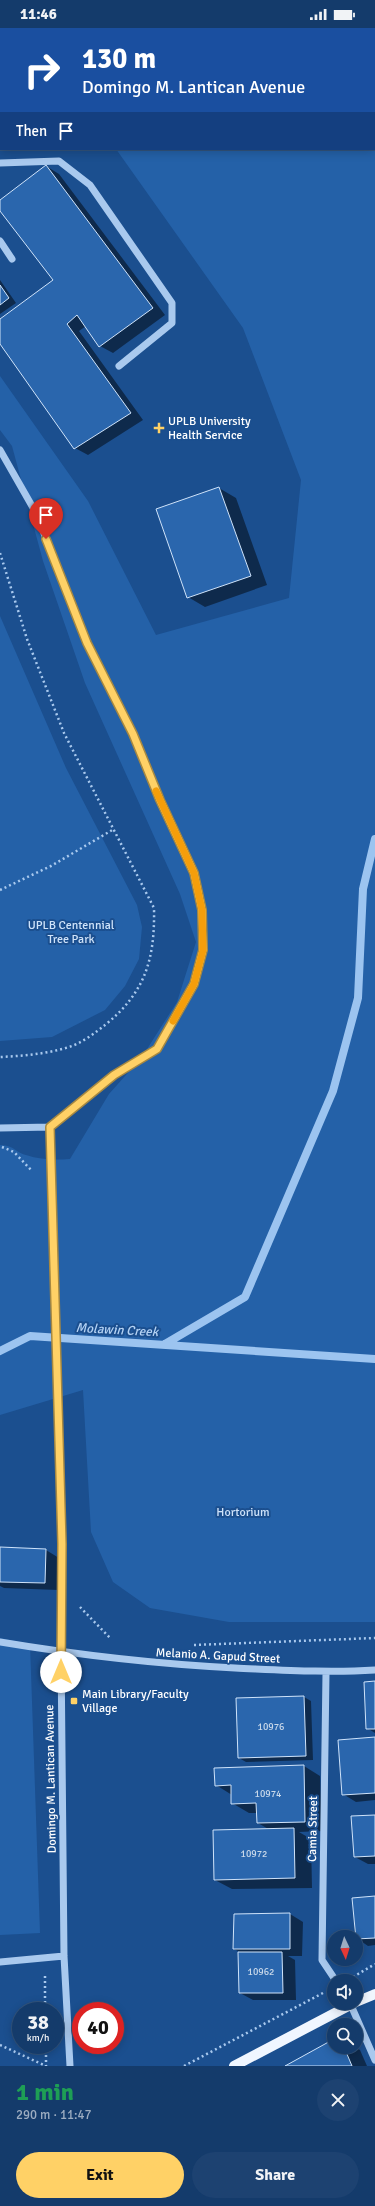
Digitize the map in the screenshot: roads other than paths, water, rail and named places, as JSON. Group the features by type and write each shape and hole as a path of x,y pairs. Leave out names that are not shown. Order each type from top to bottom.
{"main road":[{"path":"363,1999 375,1994"},
{"path":"234,2066 340,2010"}],"street":[{"path":"0,163 59,161 90,185 172,302 172,323 119,366"},
{"path":"0,241 12,259"},
{"path":"0,450 36,513 87,643 133,734 160,800 194,873 202,910 203,950 194,984 157,1049 114,1075 50,1127 0,1128"},
{"name":"Domingo M. Lantican Avenue","path":"50,1127 62,1544 61,1650 64,1956 70,2066"},
{"name":"Melanio A. Gapud Street","path":"0,1642 47,1650 61,1650 82,1656 159,1664 326,1673 375,1670"},
{"name":"Camia Street","path":"326,1673 322,1960 331,1974"},
{"path":"0,1962 64,1956"},
{"path":"356,2010 375,2060"}],"waterway":[{"path":"165,1344 245,1297 333,1091 358,998 363,889 375,839"},
{"name":"Molawin Creek","path":"0,1351 30,1336 375,1359"}],"place":[{"name":"UPLB University Health Service","path":"159,428"},
{"name":"Main Library/Faculty Village","path":"74,1701"}],"park label":[{"name":"UPLB Centennial Tree Park","path":"71,932"},
{"name":"Hortorium","path":"243,1512"}]}
